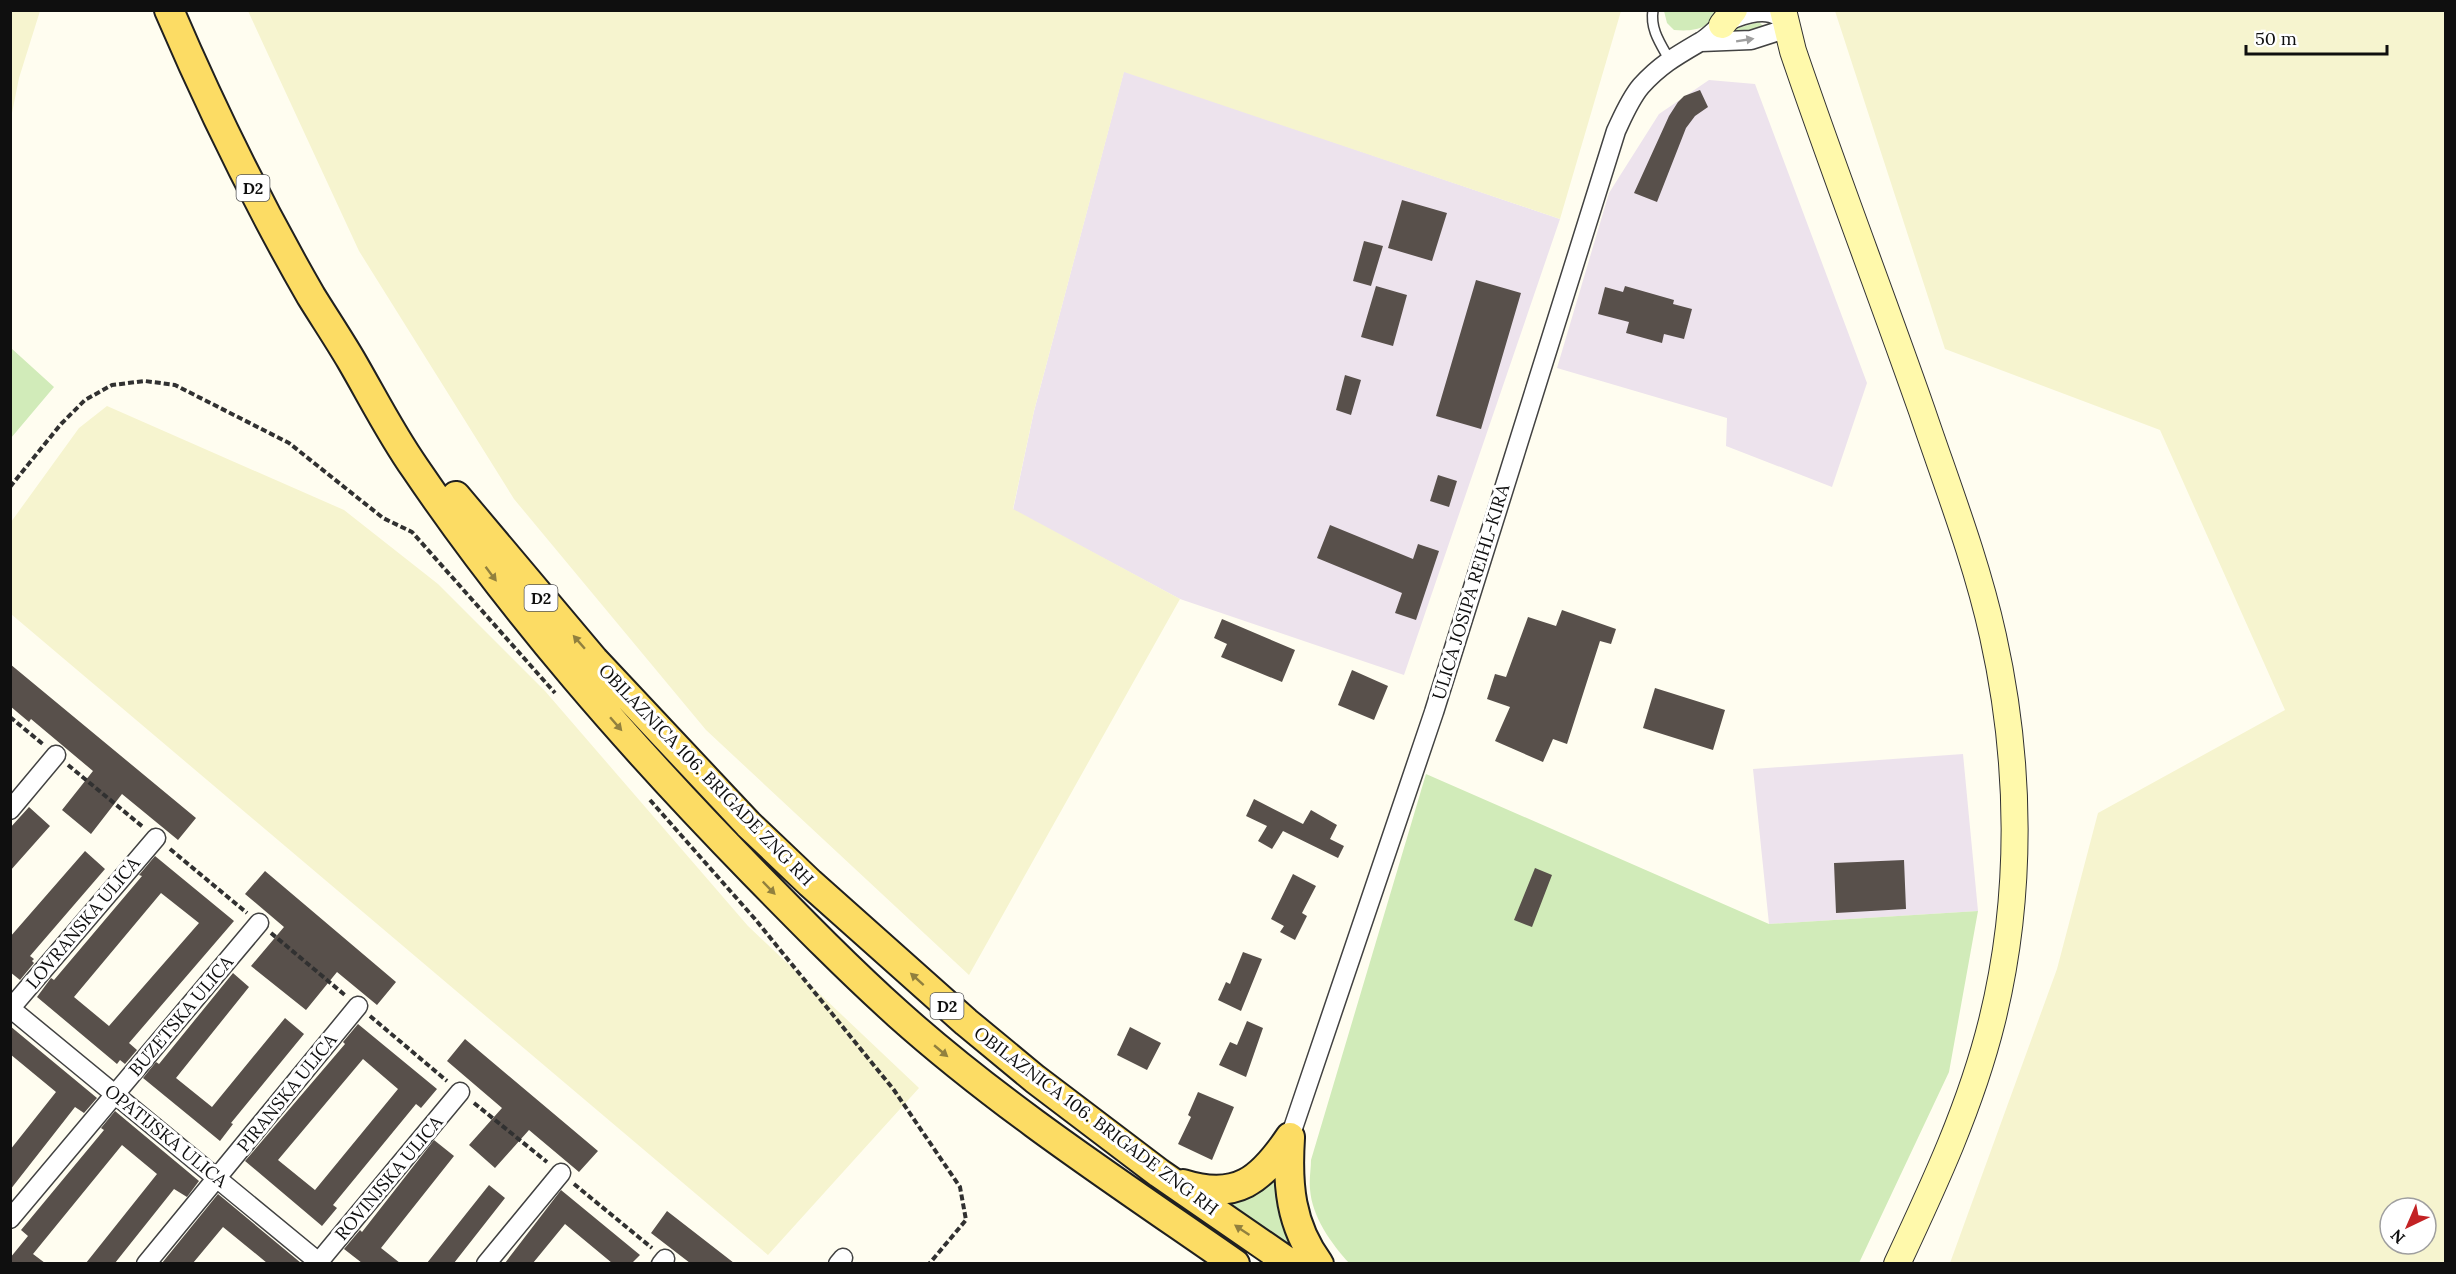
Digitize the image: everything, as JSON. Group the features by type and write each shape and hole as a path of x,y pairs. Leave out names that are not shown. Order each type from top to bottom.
{"main road":[{"name":"OBILAZNICA 106. BRIGADE ZNG RH","path":"169,10 249,180 311,296 351,359 412,465 488,570 538,633 668,783 807,928 897,1013 957,1064 1118,1183 1234,1263"},
{"path":"1786,20 1801,73 1954,504 1984,602 2000,672 2013,771 2015,838 2013,886 2000,981 1992,1019 1959,1124 1940,1172 1896,1263"},
{"name":"OBILAZNICA 106. BRIGADE ZNG RH","path":"351,359 492,540 594,660 748,824 810,883 966,1022 1035,1079 1159,1173 1291,1263"},
{"path":"1159,1173 1198,1189 1217,1191 1242,1186 1266,1170 1290,1137"},
{"path":"1290,1137 1288,1175 1290,1197 1303,1238 1319,1263"},
{"path":"1118,1183 1139,1213 1200,1263"}],"street":[{"path":"1701,42 1728,18 1758,13 1772,14 1786,20"},
{"path":"1701,42 1751,40 1786,20"},
{"name":"ULICA JOSIPA REIHL-KIRA","path":"1290,1137 1434,712 1616,131 1638,89 1669,59 1701,42"},
{"path":"10,810 56,755"},
{"name":"LOVRANSKA ULICA","path":"11,1008 156,838"},
{"name":"BUZETSKA ULICA","path":"10,1219 259,923"},
{"name":"PIRANSKA ULICA","path":"146,1263 358,1006"},
{"name":"OPATIJSKA ULICA","path":"11,1008 319,1263"},
{"name":"ROVINJSKA ULICA","path":"319,1263 460,1092"},
{"path":"486,1263 561,1173"}],"lane":[{"path":"1653,10 1651,21 1669,59"}],"path":[{"path":"10,487 61,424 85,400 112,385 145,381 175,386 289,443 383,518 412,532 560,699"},
{"path":"10,717 56,755"},
{"path":"646,796 755,919 894,1090 960,1187 966,1220 929,1263"}],"shaded area":[{"path":"11,10 40,11 19,78 11,118"},
{"path":"248,11 1621,11 1560,219 1124,72 1034,411 1013,509 1180,599 969,975 706,730 514,499 359,251"},
{"path":"1835,11 2445,11 2445,1263 1950,1263 2057,969 2098,813 2285,710 2160,430 1945,349"},
{"path":"1124,71 1560,219 1404,675 1180,599 1013,510 1034,411"},
{"path":"1709,80 1755,84 1867,383 1832,487 1726,446 1727,418 1557,368 1609,193 1659,114"},
{"path":"107,406 344,510 438,584 545,691 748,926 919,1088 768,1255 11,614 11,522 79,428"},
{"path":"1963,754 1978,911 1769,924 1753,769"}],"green space":[{"path":"1664,11 1725,11 1702,27 1674,30 1667,23"},
{"path":"1759,22 1765,28 1761,31 1732,33 1738,28"},
{"path":"11,348 54,387 11,438"},
{"path":"1426,774 1769,924 1978,911 1949,1072 1859,1263 1349,1263 1329,1238 1314,1210 1310,1189 1311,1160"},
{"path":"1280,1164 1306,1257 1210,1198"}],"building":[{"path":"1700,90 1708,107 1695,116 1686,128 1657,202 1634,193 1669,116 1684,96"},
{"path":"1402,200 1447,213 1432,261 1388,248"},
{"path":"1364,241 1383,246 1371,286 1353,281"},
{"path":"1476,280 1521,293 1481,429 1436,416"},
{"path":"1376,286 1407,295 1393,346 1361,337"},
{"path":"1625,286 1674,300 1673,304 1692,309 1684,339 1664,334 1662,343 1626,333 1629,322 1598,314 1605,287 1623,292"},
{"path":"1345,375 1361,380 1351,415 1336,410"},
{"path":"1438,475 1457,481 1449,507 1430,501"},
{"path":"1330,525 1413,559 1418,544 1439,551 1416,620 1395,613 1402,593 1317,558"},
{"path":"1562,610 1616,629 1611,644 1600,641 1567,744 1553,739 1543,762 1495,741 1510,707 1487,699 1495,674 1506,677 1528,617 1556,626"},
{"path":"1222,619 1295,650 1282,682 1221,657 1227,644 1214,638"},
{"path":"10,664 196,818 178,840 122,794 91,834 62,810 93,771 31,719 29,722 10,706"},
{"path":"1352,670 1388,686 1374,720 1338,705"},
{"path":"1655,688 1725,710 1713,750 1643,728"},
{"path":"1254,799 1303,824 1311,810 1337,825 1330,839 1344,846 1338,858 1283,831 1272,849 1258,841 1267,826 1246,816"},
{"path":"29,807 50,826 10,871 10,828"},
{"path":"85,851 105,869 30,956 34,959 32,961 34,963 20,980 10,972 10,937"},
{"path":"155,856 234,921 129,1043 137,1050 125,1064 120,1060 117,1064 37,997 51,978 54,980 142,876 139,875","holes":["161,893 199,923 109,1026 74,997"]},
{"path":"1904,860 1906,909 1836,913 1834,863"},
{"path":"1535,868 1552,875 1532,927 1514,920"},
{"path":"265,871 396,982 377,1005 337,972 306,1010 251,966 284,927 245,894"},
{"path":"1293,874 1316,886 1302,913 1307,916 1295,940 1280,932 1284,926 1271,919"},
{"path":"1243,952 1262,959 1241,1011 1218,1000 1226,982 1230,984"},
{"path":"233,973 249,987 176,1078 212,1107 285,1018 304,1034 231,1123 233,1124 220,1141 143,1078 156,1062 159,1064"},
{"path":"1247,1021 1263,1028 1246,1077 1219,1065 1230,1042 1237,1045"},
{"path":"358,1024 437,1089 421,1108 416,1104 333,1205 337,1208 322,1226 245,1161 345,1044 343,1042","holes":["363,1059 398,1089 315,1190 278,1160"]},
{"path":"10,1026 97,1098 84,1113 75,1107 10,1190 10,1150 56,1092 10,1054"},
{"path":"1130,1027 1161,1043 1147,1070 1117,1055"},
{"path":"465,1039 598,1151 579,1172 529,1130 495,1168 469,1145 502,1108 447,1061"},
{"path":"1198,1092 1234,1107 1212,1160 1178,1144 1191,1117 1188,1115"},
{"path":"115,1111 199,1181 187,1197 174,1189 115,1263 86,1263 157,1174 122,1145 33,1254 45,1263 10,1263 10,1258 28,1236 21,1230 104,1130 101,1128"},
{"path":"434,1140 454,1156 381,1248 400,1263 362,1263 344,1249 360,1230 362,1232"},
{"path":"489,1185 505,1198 454,1263 427,1263"},
{"path":"561,1190 640,1255 632,1263 612,1263 565,1224 533,1263 505,1263"},
{"path":"218,1194 301,1263 267,1263 223,1227 193,1263 162,1263"},
{"path":"667,1211 734,1263 690,1263 651,1233"}]}
